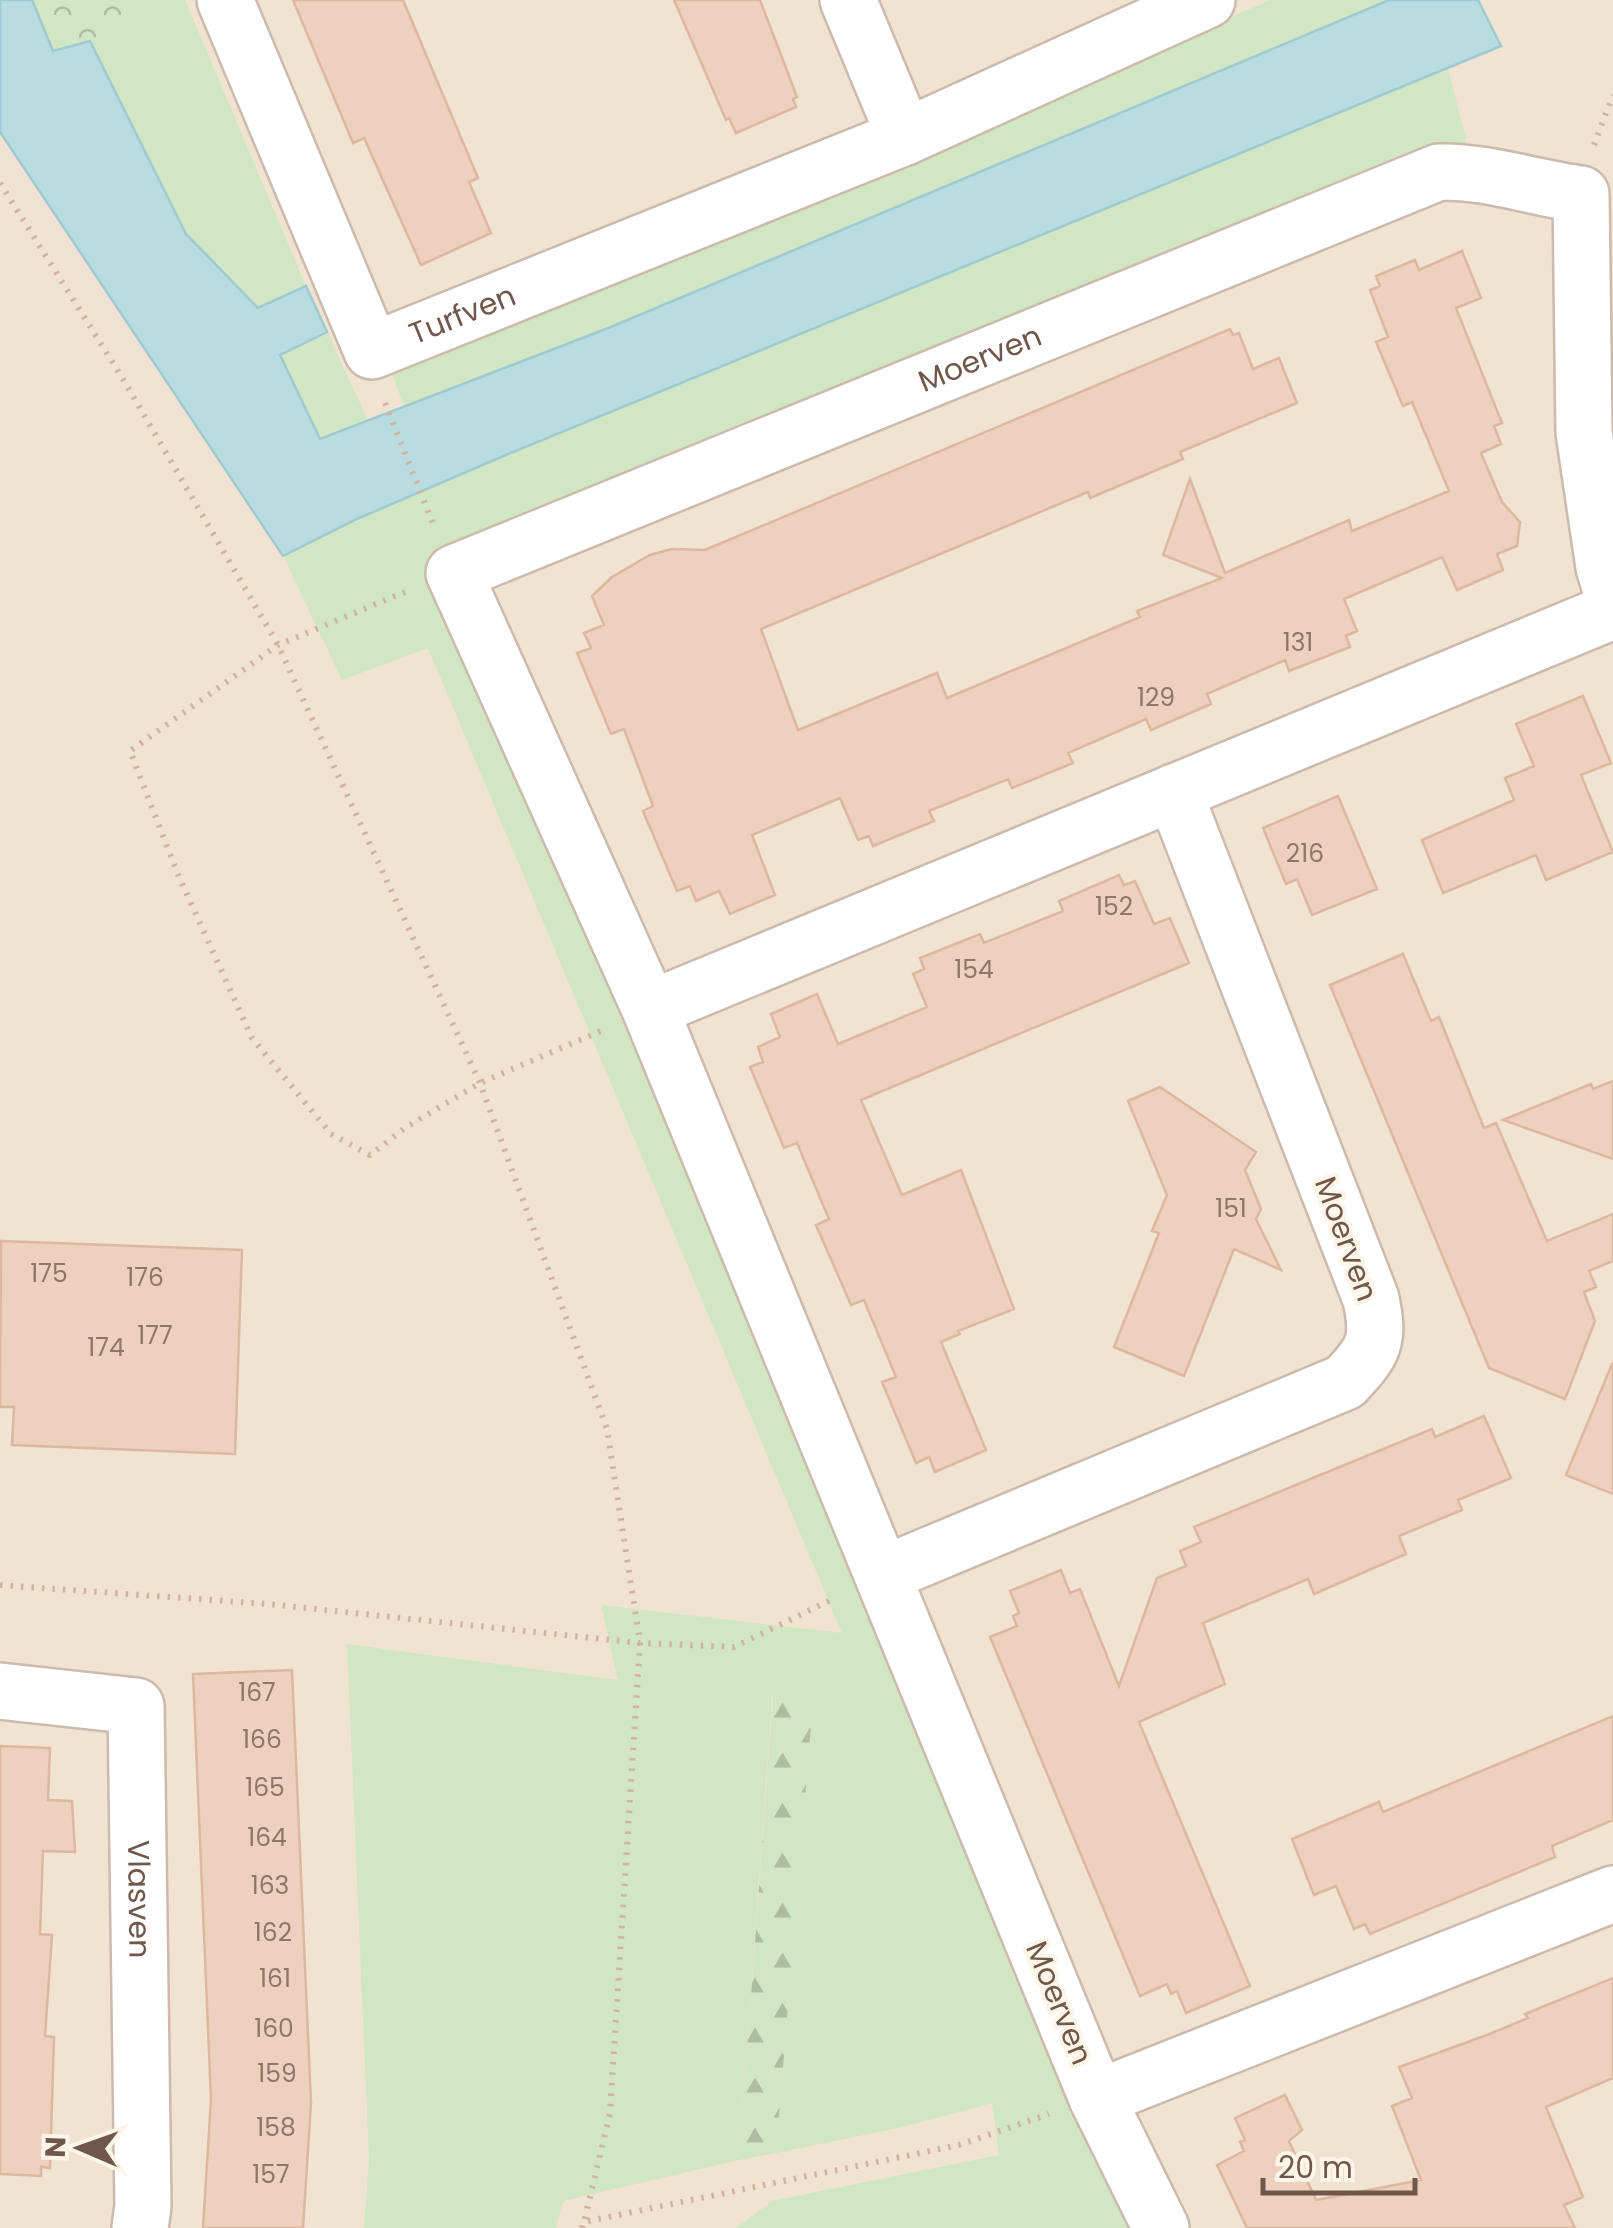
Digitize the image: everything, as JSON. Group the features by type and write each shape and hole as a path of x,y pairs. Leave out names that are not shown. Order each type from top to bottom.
{"street":[{"name":"Turfven","path":"226,0 372,351 905,137 1207,0"},
{"path":"848,0 905,137"},
{"name":"Moerven","path":"1161,2228 1097,2098 650,1009 445,553 1439,172 1470,172 1581,194 1584,432 1604,567 1613,597"},
{"path":"650,1009 1613,611"},
{"name":"Moerven","path":"884,1574 1345,1382 1370,1356 1378,1328 1371,1299 1174,792"},
{"name":"Vlasven","path":"0,1692 136,1706 143,2206 140,2228"},
{"name":"Moerven","path":"1097,2098 1613,1894"}],"path":[{"path":"0,183 123,379 278,644 480,1083 608,1429 640,1643 610,2113 583,2225 959,2144 1097,2098"},
{"path":"379,388 445,553 278,644 130,751 179,877 252,1038 331,1134 370,1155 404,1128 480,1083 650,1009"},
{"path":"0,1585 268,1604 640,1643 734,1647 884,1574"}],"shaded area":[{"path":"0,0 1613,0 1613,2228 0,2228"}],"green space":[{"path":"32,0 150,0 90,41 53,52"},
{"path":"150,0 185,0 306,286 258,308 186,234 90,41"},
{"path":"1271,0 1389,0 611,327 404,406 390,369"},
{"path":"1448,68 1469,151 1436,148 1400,155 505,529 464,647 1133,2228 736,2228 772,2201 999,2155 992,2103 903,2127 776,2153 813,1702 772,1697 739,2160 563,2201 556,2228 364,2228 369,2160 347,1644 618,1680 601,1605 842,1633 428,648 342,680 283,556 357,519 508,454"},
{"path":"327,332 368,420 319,439 280,355"},
{"path":"773,1696 813,1701 776,2153 739,2160"}],"water":[{"path":"0,0 32,0 53,51 90,41 186,234 258,308 306,286 327,332 280,355 320,439 611,327 1389,0 1478,0 1501,46 508,454 357,519 283,556 0,132"}],"building":[{"path":"293,0 403,0 478,178 469,182 491,233 421,265 364,138 353,143"},
{"path":"674,0 760,0 797,97 793,99 796,107 736,133 729,118 726,120"},
{"path":"1462,251 1481,298 1456,308 1502,423 1494,426 1501,444 1481,453 1502,502 1520,522 1517,546 1497,554 1503,570 1457,590 1442,557 1344,599 1357,631 1346,636 1350,647 1289,671 1285,660 1207,694 1211,704 1151,730 1146,719 1068,753 1073,763 1012,788 1008,779 929,811 934,821 873,846 869,836 858,840 840,798 752,835 775,895 730,914 719,891 696,901 690,886 677,891 643,811 653,806 624,729 611,734 577,653 591,648 584,633 604,625 592,596 612,577 650,555 672,549 705,550 1230,329 1233,335 1239,333 1253,369 1279,358 1297,403 1180,452 1183,459 1090,498 1088,492 761,629 798,730 937,673 947,698 1140,617 1137,611 1222,578 1163,555 1190,479 1225,573 1349,520 1352,531 1449,491 1412,402 1403,406 1376,342 1388,337 1370,290 1380,286 1376,276 1415,260 1419,270"},
{"path":"1583,696 1611,763 1581,775 1613,852 1546,880 1536,855 1443,893 1422,840 1514,800 1505,778 1534,766 1516,724"},
{"path":"1338,796 1377,889 1312,915 1297,879 1286,884 1263,828"},
{"path":"1119,875 1124,885 1135,881 1154,924 1170,918 1189,963 861,1100 902,1195 961,1170 1014,1309 958,1331 960,1334 941,1342 986,1450 935,1472 929,1457 916,1463 882,1382 896,1377 864,1300 851,1305 816,1225 829,1219 797,1143 784,1148 750,1067 763,1062 758,1047 780,1037 771,1014 817,994 838,1044 927,1007 913,974 924,969 920,958 980,934 984,943 1063,911 1059,901"},
{"path":"1403,954 1431,1021 1439,1017 1484,1128 1496,1123 1547,1241 1613,1214 1613,1261 1589,1271 1596,1287 1584,1292 1595,1321 1565,1399 1489,1368 1330,985"},
{"path":"1613,1081 1613,1159 1503,1120 1591,1084 1593,1089"},
{"path":"1160,1087 1256,1152 1245,1170 1261,1209 1256,1219 1281,1270 1234,1249 1184,1376 1114,1347 1159,1233 1152,1231 1167,1195 1128,1101"},
{"path":"1,1241 242,1250 235,1454 12,1445 14,1407 0,1407"},
{"path":"1613,1364 1613,1494 1566,1475"},
{"path":"1484,1416 1511,1478 1458,1500 1462,1510 1399,1536 1406,1554 1314,1594 1308,1579 1203,1623 1225,1684 1139,1722 1250,1986 1186,2013 1177,1991 1171,1994 1167,1984 1140,1996 990,1637 1017,1626 1013,1616 1019,1613 1010,1591 1061,1570 1070,1593 1080,1589 1119,1686 1157,1578 1186,1566 1180,1551 1201,1542 1194,1527 1432,1429 1435,1437"},
{"path":"292,1670 311,2103 303,2228 203,2228 211,2100 193,1674"},
{"path":"1613,1716 1613,1820 1552,1846 1555,1857 1370,1934 1365,1924 1354,1929 1336,1886 1314,1895 1292,1839 1379,1802 1383,1812"},
{"path":"0,1746 50,1748 48,1800 72,1801 75,1852 43,1851 40,1934 52,1935 45,2036 54,2037 50,2168 41,2167 41,2176 0,2174"},
{"path":"1613,1978 1613,2078 1546,2107 1583,2197 1564,2205 1575,2228 1247,2228 1217,2165 1244,2151 1240,2142 1245,2140 1235,2118 1285,2095 1302,2130 1289,2141 1316,2200 1421,2180 1392,2106 1412,2098 1399,2067 1528,2018 1525,2014"}]}
